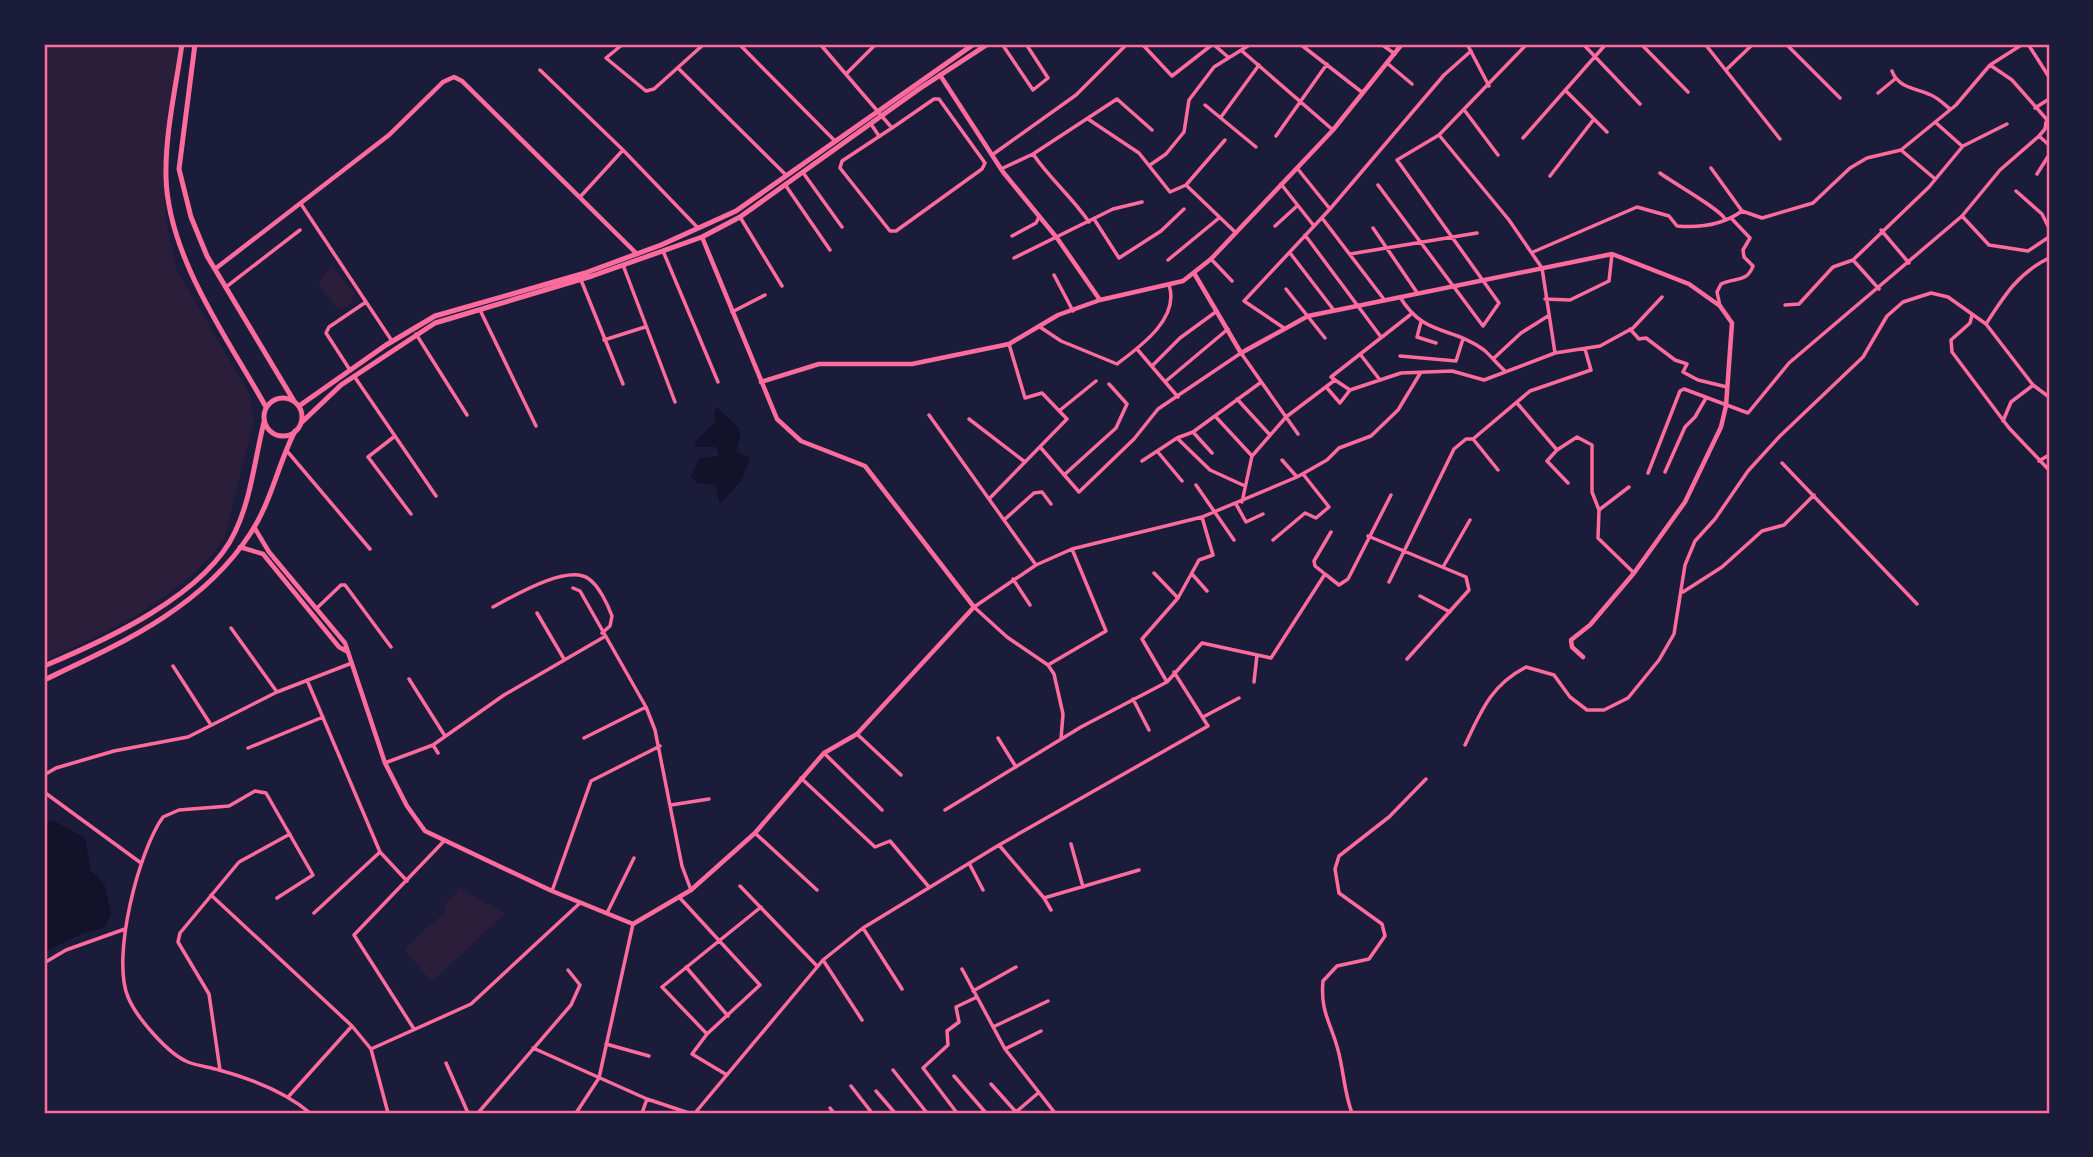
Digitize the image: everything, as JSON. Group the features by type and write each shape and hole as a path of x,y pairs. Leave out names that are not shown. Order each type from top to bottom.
{"main road":[{"path":"44,666 112,637 148,615 191,583 216,560 236,531 264,422 266,407 186,264 173,222 166,179 167,158 182,44"},
{"path":"195,44 178,169 191,217 215,269 297,404 300,424"},
{"path":"297,404 435,316 585,273 699,230 736,211 974,44"},
{"path":"44,680 160,621 198,592 240,547 254,527 286,449 300,424 320,402 416,334 435,323 581,280 702,237 740,217 804,174 883,115 988,44"},
{"path":"266,407 282,398 297,404"},
{"path":"264,422 277,435 295,431"},
{"path":"191,583 198,592"},
{"path":"80,650 85,661"}],"street":[{"path":"622,44 606,58 646,91 654,89 704,44"},
{"path":"739,44 835,141"},
{"path":"820,44 892,128"},
{"path":"847,73 876,44"},
{"path":"1002,44 1033,90 1048,78 1026,44"},
{"path":"992,155 1076,95 1128,44"},
{"path":"1142,44 1172,76 1213,44 1228,57"},
{"path":"1150,165 1166,154 1184,132 1189,100 1214,67 1251,44"},
{"path":"1300,44 1363,93"},
{"path":"1381,44 1395,54"},
{"path":"761,382 819,364 912,364 1009,344 1058,315 1100,300 1169,285 1194,273 1332,130 1402,44"},
{"path":"1466,44 1489,86"},
{"path":"1378,185 1482,326 1499,303 1455,237 1397,160 1439,135 1527,44"},
{"path":"1583,44 1640,104"},
{"path":"1523,138 1606,44"},
{"path":"1641,44 1688,92"},
{"path":"1704,44 1727,69 1780,139"},
{"path":"1727,69 1753,44"},
{"path":"1786,44 1840,98"},
{"path":"1711,168 1742,211 1762,218 1813,203 1850,168 1867,158 1901,150 1950,109 1990,65 2026,44 2049,77"},
{"path":"1242,51 1332,130"},
{"path":"1285,329 1244,301 1330,209 1444,75 1471,51"},
{"path":"1387,63 1412,85"},
{"path":"1276,135 1326,64"},
{"path":"1220,118 1259,65"},
{"path":"1648,473 1680,391 1684,389 1748,413 1789,363 1962,216 2000,170 2045,129 2048,122 2012,80 1990,65"},
{"path":"678,68 788,176"},
{"path":"540,70 624,150 699,230"},
{"path":"1892,71 1895,79 1906,87 1934,96 1950,109"},
{"path":"940,75 1001,169 1057,238 1100,300"},
{"path":"215,269 389,135 443,82 454,77 462,81 637,254"},
{"path":"1878,93 1895,79"},
{"path":"1565,90 1607,132"},
{"path":"934,99 939,99 985,163 895,231 890,231 840,168 842,162 892,128 934,99"},
{"path":"1001,169 1033,154 1119,99 1152,130"},
{"path":"2035,108 2049,99"},
{"path":"1205,105 1256,147"},
{"path":"1465,111 1498,155"},
{"path":"1087,119 1132,148 1150,165 1170,192 1186,184 1225,140"},
{"path":"1550,176 1594,119"},
{"path":"1935,122 1963,146"},
{"path":"871,124 879,136"},
{"path":"1785,305 1799,304 1833,267 1853,260 1963,146 2007,124"},
{"path":"1439,135 1533,252 1542,268 1555,354"},
{"path":"2039,136 2049,145"},
{"path":"579,198 624,150"},
{"path":"1901,150 1934,178"},
{"path":"1033,154 1050,179 1074,199 1092,220 1119,258 1161,231 1184,209"},
{"path":"2037,174 2049,155"},
{"path":"1297,168 1330,209"},
{"path":"1660,173 1696,199 1715,208 1725,219"},
{"path":"804,174 842,227"},
{"path":"1186,184 1234,231"},
{"path":"1281,184 1314,226"},
{"path":"786,186 830,250"},
{"path":"2016,191 2042,214 2049,228"},
{"path":"1014,258 1113,209 1142,201"},
{"path":"301,204 392,341"},
{"path":"1275,226 1297,206"},
{"path":"1533,252 1637,207 1669,216 1677,226 1705,227 1732,219 1742,211"},
{"path":"1012,236 1036,223 1039,215"},
{"path":"1962,216 1989,244 2028,251 2049,237"},
{"path":"740,217 782,286"},
{"path":"1168,260 1219,218"},
{"path":"1322,218 1384,298"},
{"path":"1720,306 1717,292 1721,284 1744,279 1750,275 1753,266 1744,257 1743,250 1750,238 1732,219"},
{"path":"1373,228 1416,291"},
{"path":"226,287 300,230"},
{"path":"1881,230 1909,263"},
{"path":"1350,254 1477,233"},
{"path":"1305,235 1381,337"},
{"path":"702,237 777,419 801,441 866,466 974,607 1007,637 1048,666 1054,674 1062,705 1061,739"},
{"path":"663,251 718,382"},
{"path":"1290,253 1333,309"},
{"path":"1545,299 1570,300 1609,281 1612,254"},
{"path":"1041,447 1079,492 1134,439 1158,409 1241,353 1308,316 1416,291 1612,254 1689,284 1720,306 1732,323 1726,406 1721,427 1685,502 1634,573 1590,625 1571,640 1572,647 1583,657"},
{"path":"1986,324 2014,281 2033,266 2049,258"},
{"path":"1210,259 1232,281"},
{"path":"1853,260 1879,289"},
{"path":"623,265 675,402"},
{"path":"1194,273 1260,383 1298,434"},
{"path":"1054,275 1073,311"},
{"path":"581,280 623,384"},
{"path":"1040,327 1061,341 1117,364 1137,349 1167,317 1174,298 1169,285"},
{"path":"1286,289 1325,338"},
{"path":"1465,745 1489,695 1511,674 1526,667 1554,675 1570,697 1587,710 1604,710 1621,704 1667,647 1678,619 1688,552 1695,541 1715,519 1748,471 1863,357 1887,316 1903,302 1931,293 1948,297 1986,324 2033,385 2049,397"},
{"path":"733,312 765,295"},
{"path":"1399,296 1410,315 1483,350 1504,370"},
{"path":"1327,388 1340,403 1350,390 1401,373 1452,371 1484,380 1504,370 1555,354 1600,346 1630,329 1662,297"},
{"path":"350,370 326,333 329,327 366,302"},
{"path":"480,310 536,426"},
{"path":"1153,366 1180,338 1217,311"},
{"path":"1350,390 1331,377 1410,315"},
{"path":"1972,315 1970,323 1951,340 1952,352 2003,421 2049,470"},
{"path":"1493,359 1521,332 1548,316"},
{"path":"1421,322 1417,337 1436,343"},
{"path":"604,340 645,326"},
{"path":"1166,381 1228,329"},
{"path":"1630,329 1639,339 1646,338 1675,360 1687,364 1683,372 1698,380 1727,387"},
{"path":"416,334 467,415"},
{"path":"1400,356 1456,361 1463,339"},
{"path":"989,499 1067,419 1042,393 1025,398 1009,344"},
{"path":"1137,349 1178,397"},
{"path":"1389,582 1454,449 1466,439 1473,439 1530,391 1591,370 1585,349"},
{"path":"1360,354 1381,380"},
{"path":"576,1113 599,1078 633,924 691,890 755,833 824,753 857,734 974,607 1036,565 1072,550 1202,517 1303,474 1327,460 1339,448 1371,436 1398,410 1421,372"},
{"path":"354,376 436,496"},
{"path":"1242,502 1252,456 1286,417 1335,380"},
{"path":"1059,411 1096,382"},
{"path":"1142,461 1177,438 1193,432 1260,383"},
{"path":"1064,475 1116,428 1122,416 1127,404 1109,384"},
{"path":"2003,421 2011,402 2033,385"},
{"path":"1665,472 1685,427 1695,417 1706,398"},
{"path":"1237,399 1270,435"},
{"path":"1517,403 1557,450"},
{"path":"929,415 1036,565"},
{"path":"1215,416 1252,456"},
{"path":"969,419 1025,463"},
{"path":"1193,432 1212,453"},
{"path":"396,436 368,457 411,514"},
{"path":"1568,483 1547,461 1557,450 1577,437 1592,444 1592,492 1599,510 1598,537 1634,573"},
{"path":"1177,438 1210,470 1245,486"},
{"path":"1473,439 1498,470"},
{"path":"286,449 370,549"},
{"path":"1157,451 1182,481"},
{"path":"2039,461 2049,455"},
{"path":"1282,460 1297,477"},
{"path":"1782,463 1917,604"},
{"path":"1273,540 1305,513 1316,518 1329,507 1303,474"},
{"path":"1196,485 1234,540"},
{"path":"1599,510 1629,487"},
{"path":"1004,520 1034,493 1042,492 1051,504"},
{"path":"1331,532 1314,563 1339,585 1344,583 1391,495"},
{"path":"1681,593 1722,567 1762,531 1784,525 1814,495"},
{"path":"1236,504 1246,522 1263,514"},
{"path":"1167,682 1142,639 1178,598 1200,559 1213,555 1202,517"},
{"path":"1443,567 1470,520"},
{"path":"254,527 269,552 345,643 385,763 407,806 425,831 552,891 633,924"},
{"path":"1368,536 1466,577 1470,583 1469,590 1407,659"},
{"path":"240,547 262,554 339,647 346,651"},
{"path":"1048,666 1106,631 1072,550"},
{"path":"1154,573 1178,598"},
{"path":"1192,574 1207,591"},
{"path":"945,810 1061,739 1167,682 1202,643 1271,658 1325,574"},
{"path":"385,763 433,745 504,695 603,635 610,626 612,615 592,581 584,576 550,580 493,607"},
{"path":"1013,579 1030,605"},
{"path":"317,608 341,585 345,585 391,647"},
{"path":"573,588 580,590 646,707 660,746 682,866 691,890"},
{"path":"1420,596 1450,612"},
{"path":"537,613 564,659"},
{"path":"231,628 277,692"},
{"path":"1255,682 1257,655"},
{"path":"44,775 56,768 114,751 188,737 277,692 352,663"},
{"path":"173,666 211,725"},
{"path":"695,1113 817,966 863,928 999,845 1208,726 1174,672"},
{"path":"409,679 445,736"},
{"path":"307,680 380,852 407,881"},
{"path":"1203,717 1239,698"},
{"path":"1133,699 1149,730"},
{"path":"584,738 646,707"},
{"path":"248,748 323,718"},
{"path":"857,734 901,775"},
{"path":"999,738 1016,766"},
{"path":"433,745 438,753"},
{"path":"552,891 592,781 660,746"},
{"path":"824,753 882,810"},
{"path":"801,778 876,847 890,841 929,887"},
{"path":"1352,1113 1343,1091 1337,1047 1323,1012 1323,981 1337,966 1369,959 1385,936 1382,924 1339,892 1335,869 1339,856 1389,817 1426,779"},
{"path":"277,898 313,875 270,798 260,791 255,791 229,806 179,810 163,817 141,863 125,929 124,967 128,996 167,1050 188,1062 220,1070 289,1096 310,1113"},
{"path":"44,792 141,863"},
{"path":"671,805 709,799"},
{"path":"755,833 817,890"},
{"path":"220,1070 209,994 178,942 180,933 239,862 290,834"},
{"path":"414,1029 354,935 445,840"},
{"path":"1070,844 1083,887"},
{"path":"999,845 1051,910"},
{"path":"314,913 380,852"},
{"path":"607,913 634,858"},
{"path":"969,863 983,890"},
{"path":"1044,898 1139,870"},
{"path":"740,886 817,966"},
{"path":"211,895 352,1026 371,1049 388,1113"},
{"path":"679,897 760,985 707,1034 692,1054 727,1075"},
{"path":"371,1049 471,1004 581,902"},
{"path":"707,1034 662,987 761,907"},
{"path":"863,928 902,989"},
{"path":"44,963 66,950 125,929"},
{"path":"823,960 862,1020"},
{"path":"686,967 727,1016"},
{"path":"973,991 1016,967"},
{"path":"962,969 1005,1049 1055,1113"},
{"path":"478,1113 574,1000 580,985 568,970"},
{"path":"957,1113 923,1068 948,1045 947,1031 959,1022 956,1007 977,997"},
{"path":"993,1027 1048,1001"},
{"path":"289,1096 352,1026"},
{"path":"1005,1049 1041,1031"},
{"path":"606,1044 649,1056"},
{"path":"533,1048 647,1099 689,1113"},
{"path":"446,1063 468,1113"},
{"path":"892,1070 927,1113"},
{"path":"954,1076 986,1113"},
{"path":"991,1084 1015,1113 1037,1093"},
{"path":"851,1086 872,1113"},
{"path":"876,1091 895,1113"},
{"path":"642,1113 647,1099"},
{"path":"830,1108 834,1113"}],"shaded area":[{"path":"44,44 179,44 163,172 167,226 177,271 250,395 254,420 224,540 206,561 186,580 142,611 44,661"},
{"path":"332,266 355,294 349,306 338,310 318,283"},
{"path":"716,407 739,428 741,433 736,452 750,458 742,480 720,504 715,485 697,483 691,476 699,458 719,456 716,447 696,447 695,442 716,421"},
{"path":"44,820 54,821 85,838 91,871 104,883 111,915 105,927 81,934 44,952"},
{"path":"460,889 505,913 432,982 404,949 447,910 443,906"}]}
